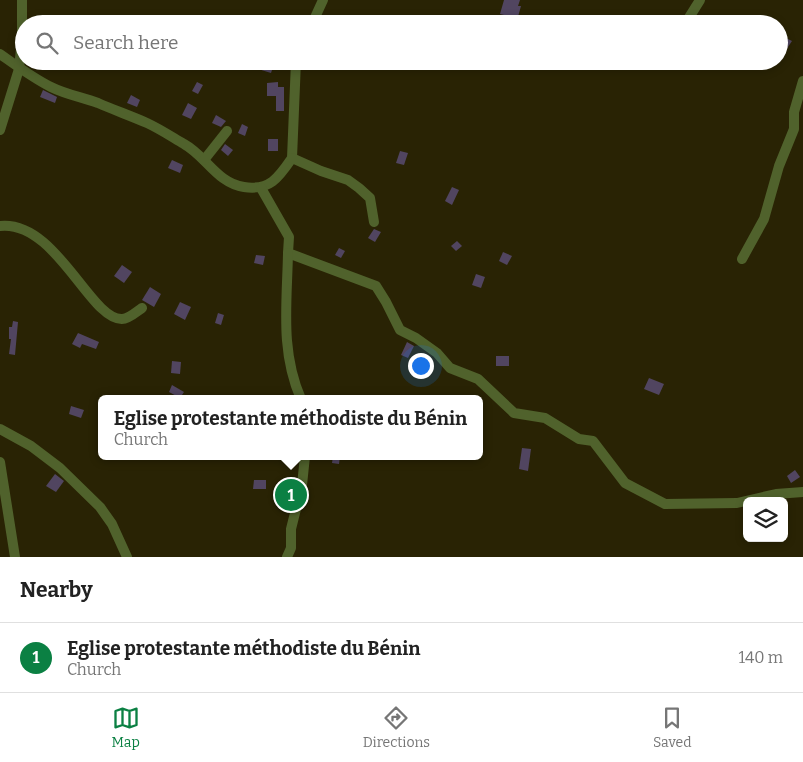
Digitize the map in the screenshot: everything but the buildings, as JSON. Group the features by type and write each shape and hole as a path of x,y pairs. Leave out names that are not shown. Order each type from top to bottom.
{"street":[{"path":"22,0 22,15"},
{"path":"316,15 323,0"},
{"path":"691,15 700,0"},
{"path":"0,54 15,65"},
{"path":"0,130 20,70"},
{"path":"22,70 73,97 96,103 147,123 190,148 221,178 230,184 261,188 272,182 292,158 296,70"},
{"path":"742,259 764,219 779,166 794,129 794,112 803,81"},
{"path":"204,160 228,131"},
{"path":"292,158 321,172 348,180 360,188 370,198 373,206 374,222"},
{"path":"261,188 289,237 286,342 295,386 299,395"},
{"path":"0,226 22,229 40,238 102,308 113,317 122,319 142,308"},
{"path":"288,253 376,286 400,330 416,338 437,353 450,368 478,378 514,413 544,418 578,439 593,441 625,483 665,504 737,502 776,494 803,492"},
{"path":"0,429 31,446 60,468 100,507 112,524 127,557"},
{"path":"287,557 291,548 291,529 302,485 305,460"},
{"path":"0,462 15,557"}],"place":[{"name":"Eglise protestante méthodiste du Bénin","path":"291,495"}]}
